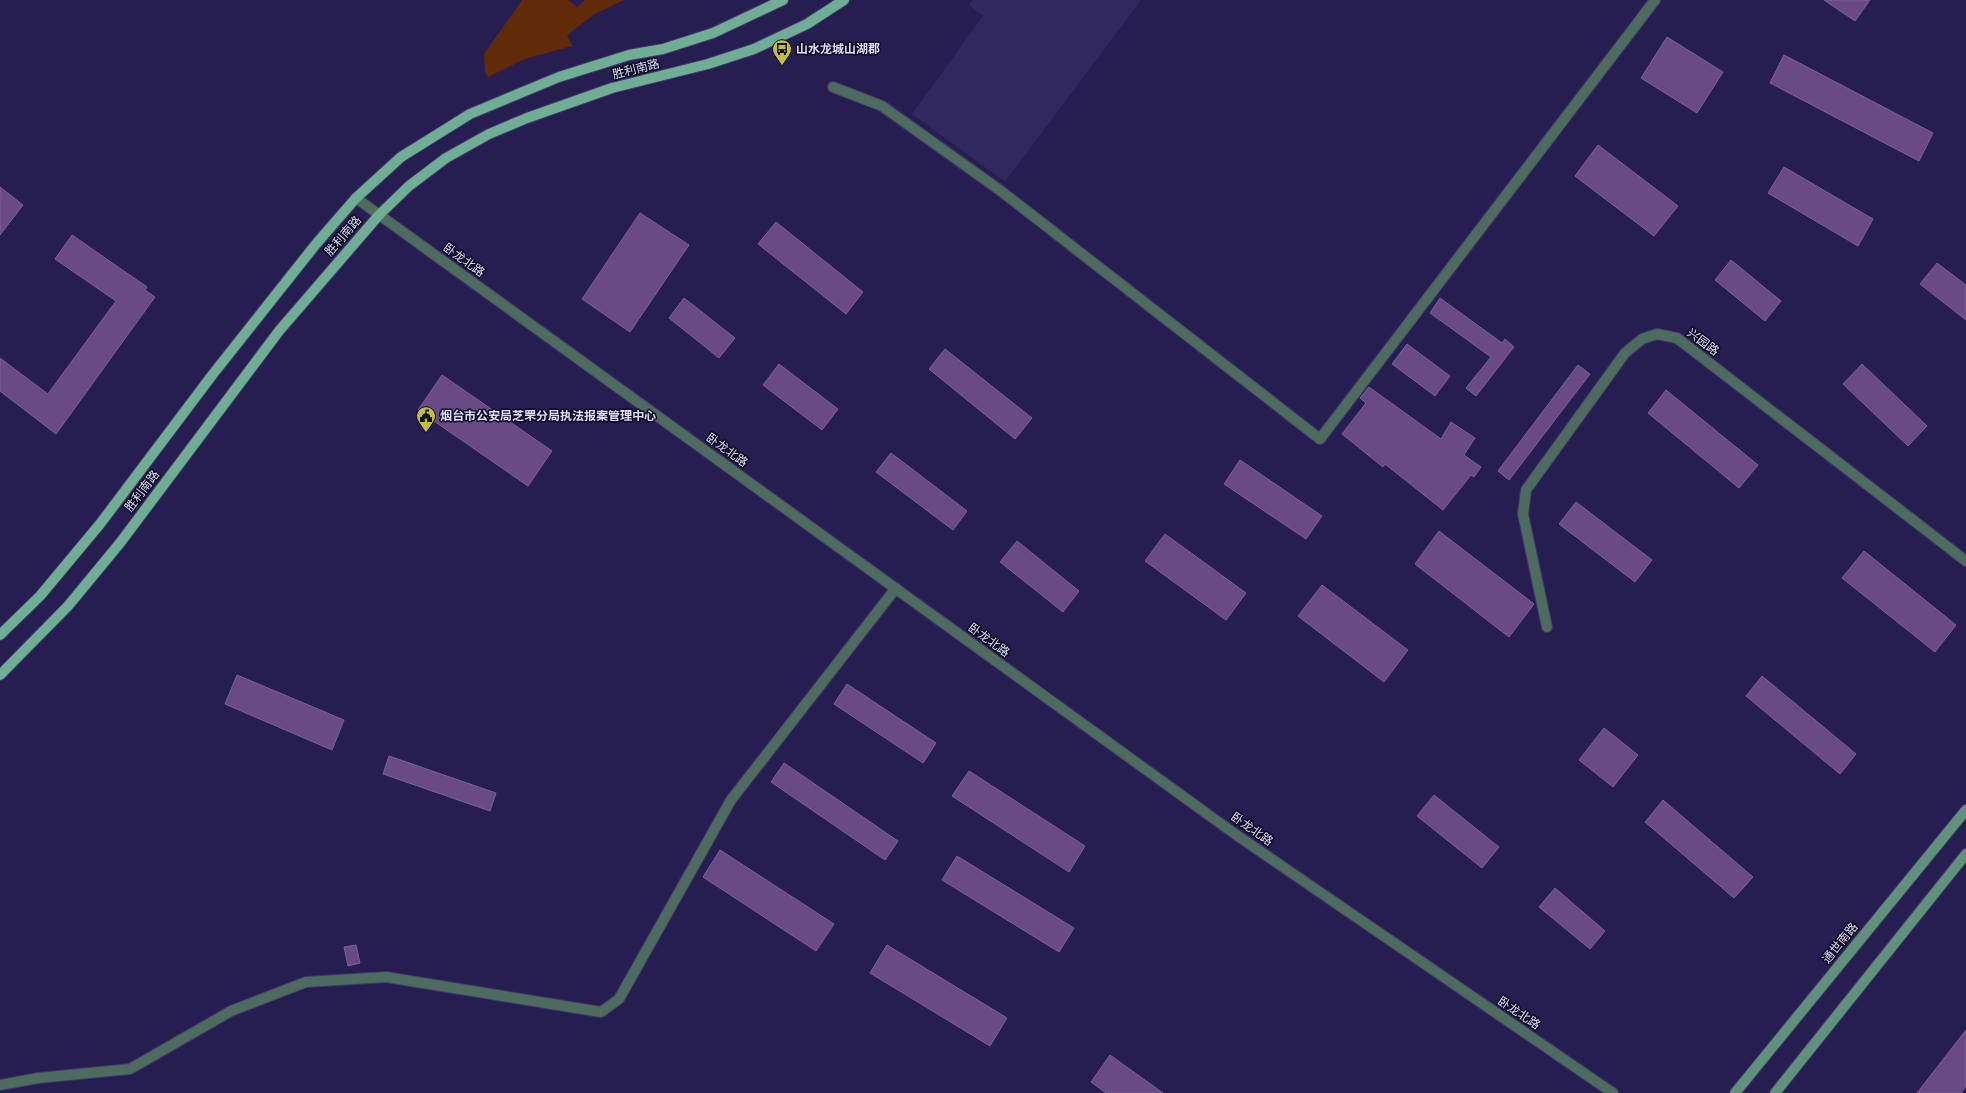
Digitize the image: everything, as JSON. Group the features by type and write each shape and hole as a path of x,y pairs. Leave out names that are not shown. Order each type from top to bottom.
{"main road":[{"name":"胜利南路","path":"0,635 40,596 100,524 213,374 316,244 356,198 401,157 470,114 559,77 629,55 663,49 713,33 783,0"},
{"name":"胜利南路","path":"0,675 68,606 120,543 280,331 379,215 409,186 446,158 489,134 527,118 612,88 708,64 754,48 807,24 844,0"},
{"name":"通世南路","path":"1735,1093 1966,810"},
{"path":"1775,1093 1966,854"}],"street":[{"path":"833,87 882,106 1001,190 1320,439 1655,0"},
{"name":"卧龙北路","path":"356,198 1235,834 1613,1093"},
{"name":"兴园路","path":"1547,627 1523,514 1526,490 1625,353 1642,339 1657,334 1677,338 1966,561"},
{"path":"0,1085 38,1078 130,1069 231,1010 306,982 386,977 601,1012 619,999 731,800 896,588"}],"shaded area":[{"path":"522,0 568,0 577,7 585,0 624,0 595,14 567,35 572,46 525,59 488,77 485,72 484,54"},
{"path":"973,0 1141,0 1005,182 912,114 983,16 969,5"}],"building":[{"path":"1824,0 1870,0 1855,21"},
{"path":"1667,37 1723,72 1697,113 1641,78"},
{"path":"1784,55 1933,133 1919,161 1770,83"},
{"path":"1598,145 1678,206 1654,236 1575,176"},
{"path":"1784,167 1873,219 1858,246 1768,193"},
{"path":"0,187 23,205 0,235"},
{"path":"640,213 689,245 630,332 582,299"},
{"path":"776,222 863,292 846,314 758,244"},
{"path":"72,235 147,287 145,290 155,297 56,434 0,391 0,358 48,394 116,301 55,259"},
{"path":"1731,260 1781,301 1765,321 1715,280"},
{"path":"1937,263 1966,285 1966,320 1920,284"},
{"path":"684,298 735,338 719,358 669,318"},
{"path":"1440,298 1502,343 1505,339 1514,347 1476,396 1466,388 1491,357 1430,313"},
{"path":"1407,344 1450,376 1435,396 1392,364"},
{"path":"945,349 1032,418 1015,439 929,369"},
{"path":"779,364 838,409 822,430 763,385"},
{"path":"1862,364 1927,426 1908,446 1843,384"},
{"path":"1578,365 1590,374 1509,480 1498,471"},
{"path":"442,375 552,451 528,486 418,410"},
{"path":"1369,387 1441,439 1451,422 1475,438 1464,455 1481,467 1474,477 1471,475 1443,510 1385,464 1383,467 1342,434 1366,403 1360,398"},
{"path":"1666,390 1758,465 1739,488 1648,413"},
{"path":"891,453 967,511 953,530 876,472"},
{"path":"1240,460 1322,516 1306,539 1224,484"},
{"path":"1576,502 1652,560 1635,582 1559,524"},
{"path":"1439,531 1534,604 1509,637 1415,564"},
{"path":"1165,534 1246,593 1226,620 1145,561"},
{"path":"1017,541 1079,591 1063,612 1000,562"},
{"path":"1864,551 1956,625 1935,652 1842,578"},
{"path":"1322,585 1408,650 1384,682 1298,616"},
{"path":"237,675 344,720 332,750 225,704"},
{"path":"1762,676 1856,754 1840,774 1746,696"},
{"path":"847,684 936,743 923,763 834,704"},
{"path":"1604,728 1638,755 1613,787 1579,760"},
{"path":"389,756 496,793 490,811 383,774"},
{"path":"784,763 898,841 885,860 771,782"},
{"path":"969,771 1085,846 1069,872 952,796"},
{"path":"1434,795 1499,847 1482,868 1417,816"},
{"path":"1663,800 1753,877 1734,898 1645,822"},
{"path":"720,850 834,924 816,951 703,877"},
{"path":"957,856 1074,928 1059,952 942,880"},
{"path":"1555,888 1605,931 1590,949 1539,907"},
{"path":"356,945 360,963 348,966 344,947"},
{"path":"887,945 1007,1018 990,1046 870,973"},
{"path":"1966,1030 1966,1086 1961,1093 1917,1093"},
{"path":"1110,1055 1163,1093 1106,1093 1091,1082"}],"place":[{"name":"山水龙城山湖郡","path":"782,66"},
{"name":"烟台市公安局芝罘分局执法报案管理中心","path":"426,433"}]}
